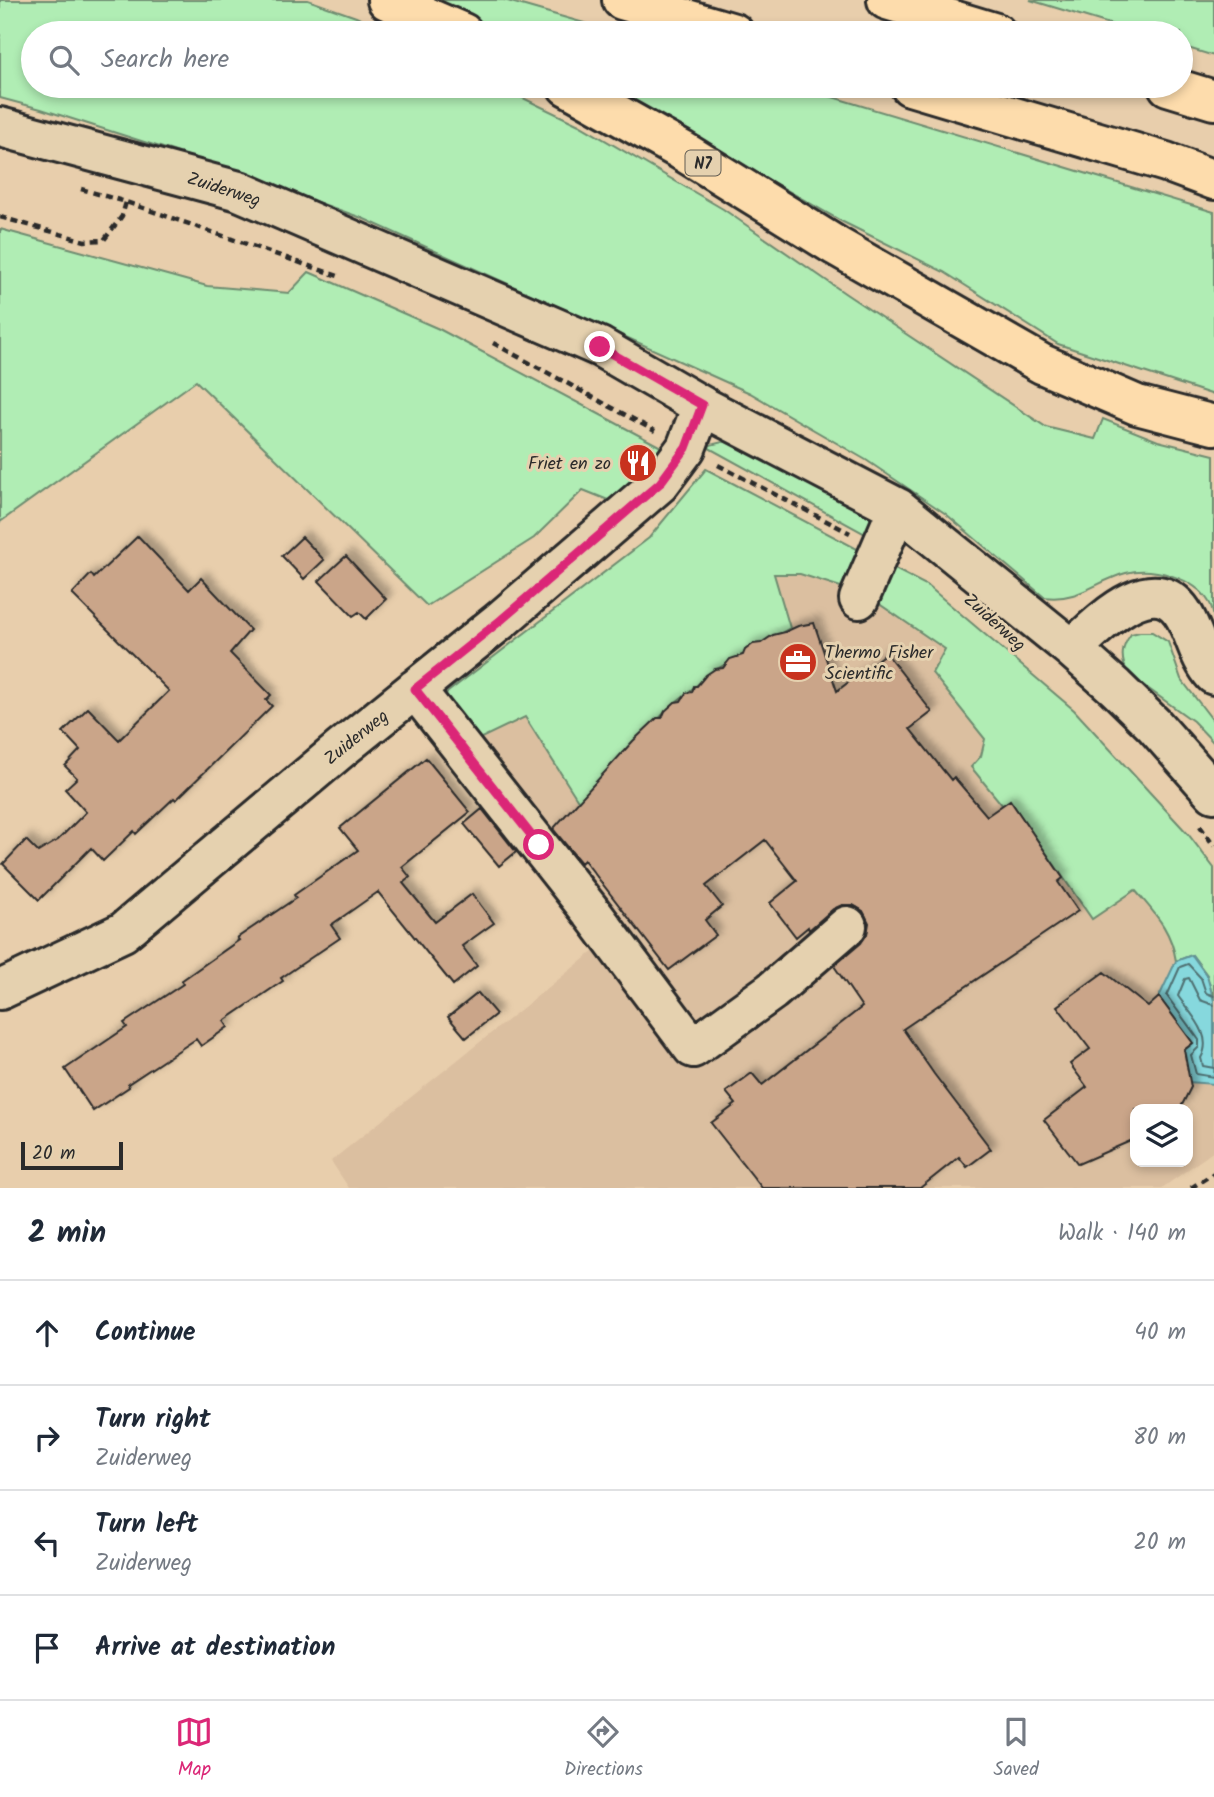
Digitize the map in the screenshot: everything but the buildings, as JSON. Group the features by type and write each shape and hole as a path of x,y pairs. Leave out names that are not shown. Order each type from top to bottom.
{"highway":[{"path":"387,0 435,21"},
{"path":"622,0 693,21"},
{"path":"887,0 956,21"},
{"path":"1193,94 1214,100"},
{"name":"N7","path":"588,98 681,150 836,246 1042,364 1137,405 1214,425"},
{"path":"950,98 1166,162 1214,180"}],"street":[{"name":"Zuiderweg","path":"0,127 239,191 600,347 702,405 898,508 1072,649 1154,725 1205,806"},
{"name":"Zuiderweg","path":"0,990 123,932 501,620 660,483 686,448 702,405"},
{"path":"859,599 898,508"},
{"path":"1072,649 1105,619 1126,605 1144,596 1160,595 1173,601 1183,614 1203,662 1214,674"},
{"path":"415,689 592,913 693,1048 772,991 847,926"}],"path":[{"path":"0,217 85,241 104,240 122,216 127,202 348,280"},
{"path":"485,339 686,448 881,549"},
{"path":"1205,806 1214,846"},
{"path":"1191,1188 1214,1173"}],"shaded area":[{"path":"747,563 807,563 950,641 1214,971 1214,1151 1193,1166 1193,1104 1130,1104 1130,1167 1192,1167 1162,1188 349,1188 331,1161 599,947 446,749"}],"green space":[{"path":"0,0 308,0 356,17 364,21 21,21 21,98 523,98 579,125 723,209 1046,427 1095,439 1103,419 1158,441 1214,455 1214,618 1209,602 1194,586 1172,576 1148,571 1126,573 1077,594 1044,597 946,514 866,460 750,393 362,218 185,155 0,98"},
{"path":"424,0 504,0 577,21 469,21"},
{"path":"1030,0 1214,0 1214,56 1193,50 1193,21 1099,21"},
{"path":"619,98 836,98 1214,212 1214,395 1058,344 944,272 843,222"},
{"path":"0,229 207,286 289,293 309,272 439,329 661,447 639,483 618,504 583,490 534,538 427,606 196,381 0,522"},
{"path":"743,437 873,515 870,532 865,534 709,448 710,445"},
{"path":"706,469 861,551 847,589 800,574 774,574 790,628 717,669 671,706 579,802 525,717 473,742 444,695 649,538"},
{"path":"887,565 928,586 1074,710 1188,834 1214,868 1214,1001 1207,975 1192,955 1176,961 1166,931 1135,890 1092,919 1011,802 1003,806 971,767 981,756 985,739 932,673 945,649 875,601"},
{"path":"1152,632 1168,642 1181,679 1214,722 1214,743 1193,721 1128,674 1123,658 1125,644 1131,634"}],"water":[{"path":"1192,955 1207,976 1214,1001 1214,1084 1188,1082 1182,1052 1193,1043 1159,997 1176,961"}],"place":[{"name":"Friet en zo","path":"638,463"},
{"name":"Thermo Fisher Scientific","path":"798,662"}],"route":[{"path":"539,845 415,689 501,620 660,483 686,448 702,405 600,347"}]}
